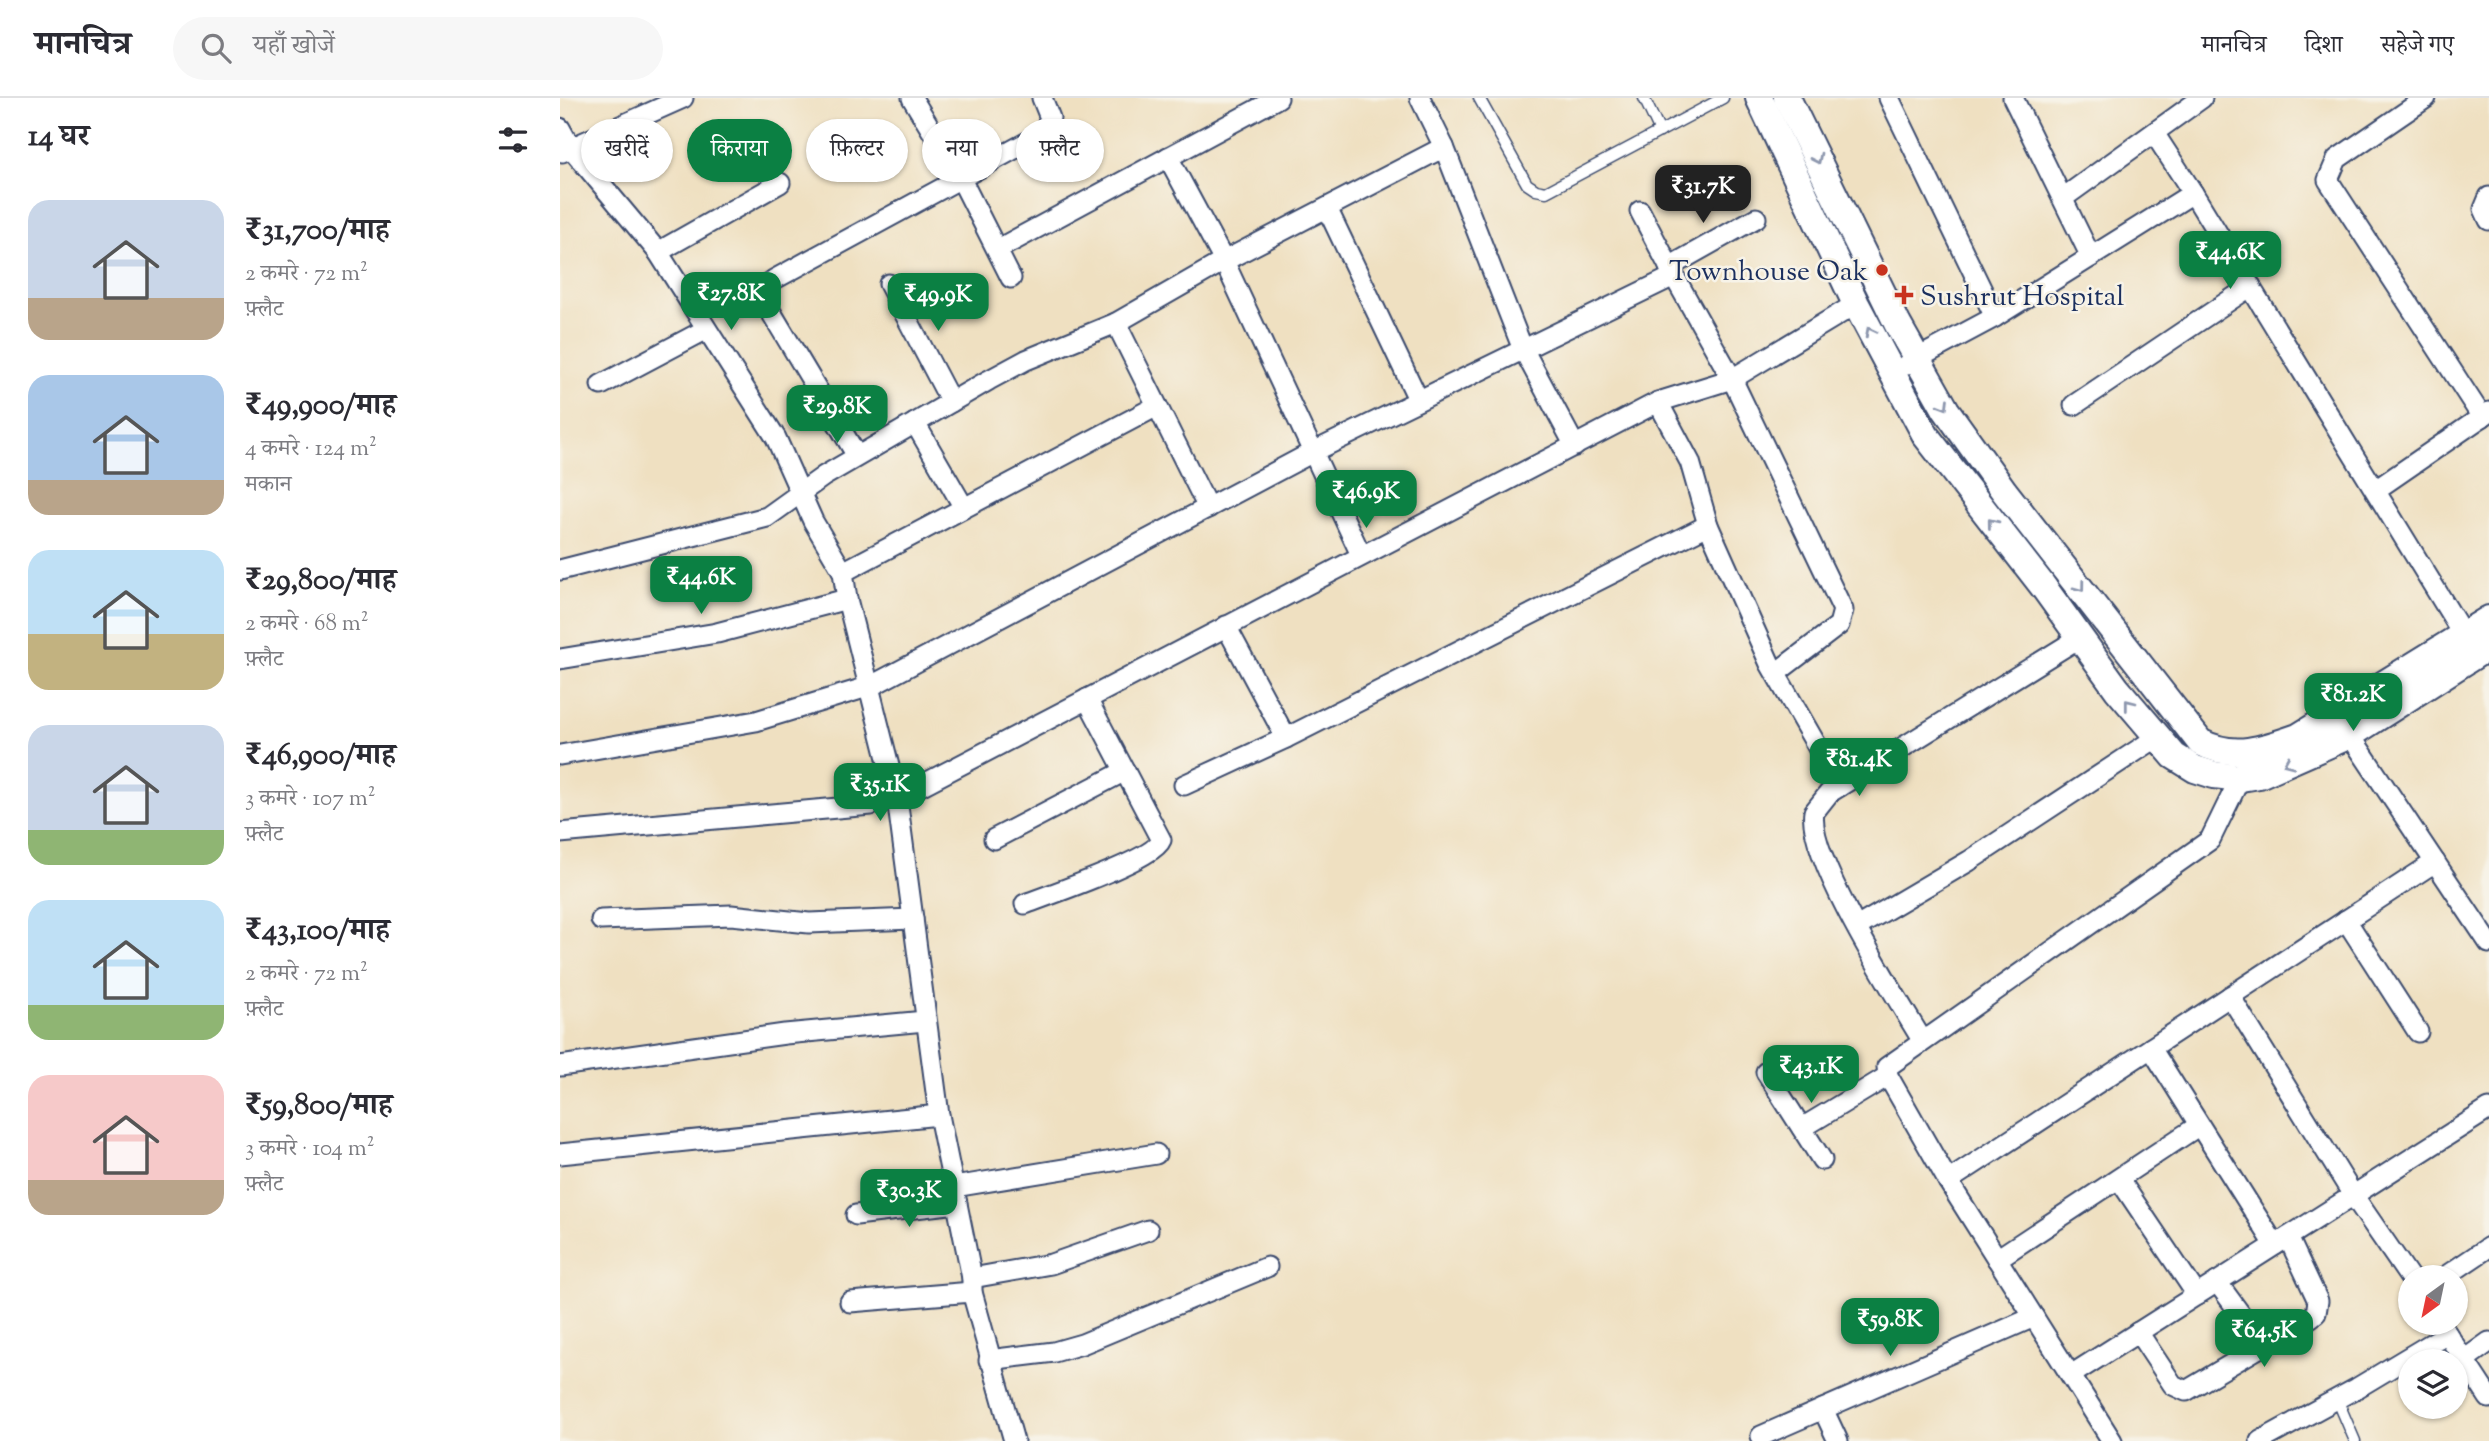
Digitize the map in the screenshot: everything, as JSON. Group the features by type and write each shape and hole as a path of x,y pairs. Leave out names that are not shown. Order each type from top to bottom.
{"street":[{"path":"565,150 682,98"},
{"path":"912,98 925,119"},
{"path":"1002,156 1044,133 1050,118 1042,98"},
{"path":"998,249 1278,98"},
{"path":"1420,98 1444,147 1522,347 1575,446"},
{"path":"1759,98 1856,304 1926,436 2156,738 2174,755 2194,769 2241,778 2287,764 2350,735 2476,645 2489,619"},
{"path":"1787,98 1917,359 1971,447 2200,742 2216,751 2231,753 2251,751 2298,737 2476,645"},
{"path":"1889,98 1995,317"},
{"path":"2013,98 2091,257"},
{"path":"2063,198 2202,98"},
{"path":"2376,489 2485,414 2328,180 2337,159 2426,98"},
{"path":"560,128 565,150 658,252 776,438 813,521 843,572 847,599 897,798 939,1115 972,1284 989,1360 1014,1441"},
{"path":"2154,133 2476,645"},
{"path":"560,570 768,517 802,494 813,483 1026,360 1116,323 1224,261 1444,147"},
{"path":"1168,157 1224,261 1311,453 1361,555"},
{"path":"858,456 762,297 763,288 955,182"},
{"path":"963,182 1011,278"},
{"path":"658,252 780,183"},
{"path":"1891,373 1995,317 2193,193"},
{"path":"2489,197 2484,209 2489,220"},
{"path":"1327,208 1418,399"},
{"path":"1640,211 1671,272 1732,379 1843,610 1839,625 1776,673"},
{"path":"560,755 769,718 871,686 1311,453 1671,272 1756,218"},
{"path":"888,284 951,402"},
{"path":"2074,405 2251,286"},
{"path":"560,833 871,805 897,798 1658,402 1732,379 1856,304"},
{"path":"1116,323 1208,508"},
{"path":"601,385 705,330"},
{"path":"1658,402 1690,462 1708,525 1776,673 1840,786"},
{"path":"843,572 1157,405"},
{"path":"915,423 963,506"},
{"path":"1184,785 1286,738 1708,525"},
{"path":"560,659 717,634 847,599"},
{"path":"1226,626 1286,738"},
{"path":"1922,1040 1857,927 1815,839 1812,821 1820,802 1840,786 2079,638"},
{"path":"1026,904 1105,873 1159,846 1159,833 1087,699"},
{"path":"2350,735 2489,943"},
{"path":"1857,927 1969,861 2156,738"},
{"path":"2112,1441 1948,1181 1888,1076 1887,1068 1922,1040 2210,841 2251,751"},
{"path":"994,839 1125,771"},
{"path":"1948,1181 2435,862"},
{"path":"601,920 731,915 809,923 912,919"},
{"path":"2346,920 2418,1032"},
{"path":"2230,996 2353,1195 2401,1265"},
{"path":"560,1066 785,1034 925,1021"},
{"path":"2138,1332 2173,1385 2182,1391 2192,1389 2264,1346 2311,1317 2318,1308 2318,1301 2282,1241 2197,1126 2151,1048"},
{"path":"1766,1072 1822,1160"},
{"path":"1802,1128 1888,1076"},
{"path":"2071,1375 2489,1109"},
{"path":"560,1154 939,1115"},
{"path":"1997,1259 2197,1126"},
{"path":"856,1214 1156,1154"},
{"path":"2119,1179 2197,1295"},
{"path":"850,1302 972,1284 1043,1266 1148,1230"},
{"path":"2462,1265 2489,1247"},
{"path":"989,1360 1054,1352 1082,1344 1267,1267"},
{"path":"2217,1282 2264,1346"},
{"path":"1761,1436 2034,1317"},
{"path":"2260,1441 2337,1399 2433,1335"},
{"path":"2468,1357 2489,1342"},
{"path":"2468,1366 2489,1398"},
{"path":"1823,1409 1838,1441"}],"lane":[{"path":"1479,98 1518,169 1536,190 1546,192 1723,98"},
{"path":"1644,98 1660,132"},
{"path":"2337,1399 2356,1441"}],"place":[{"name":"Townhouse Oak","path":"1882,270"},
{"name":"Sushrut Hospital","path":"1904,295"}]}
